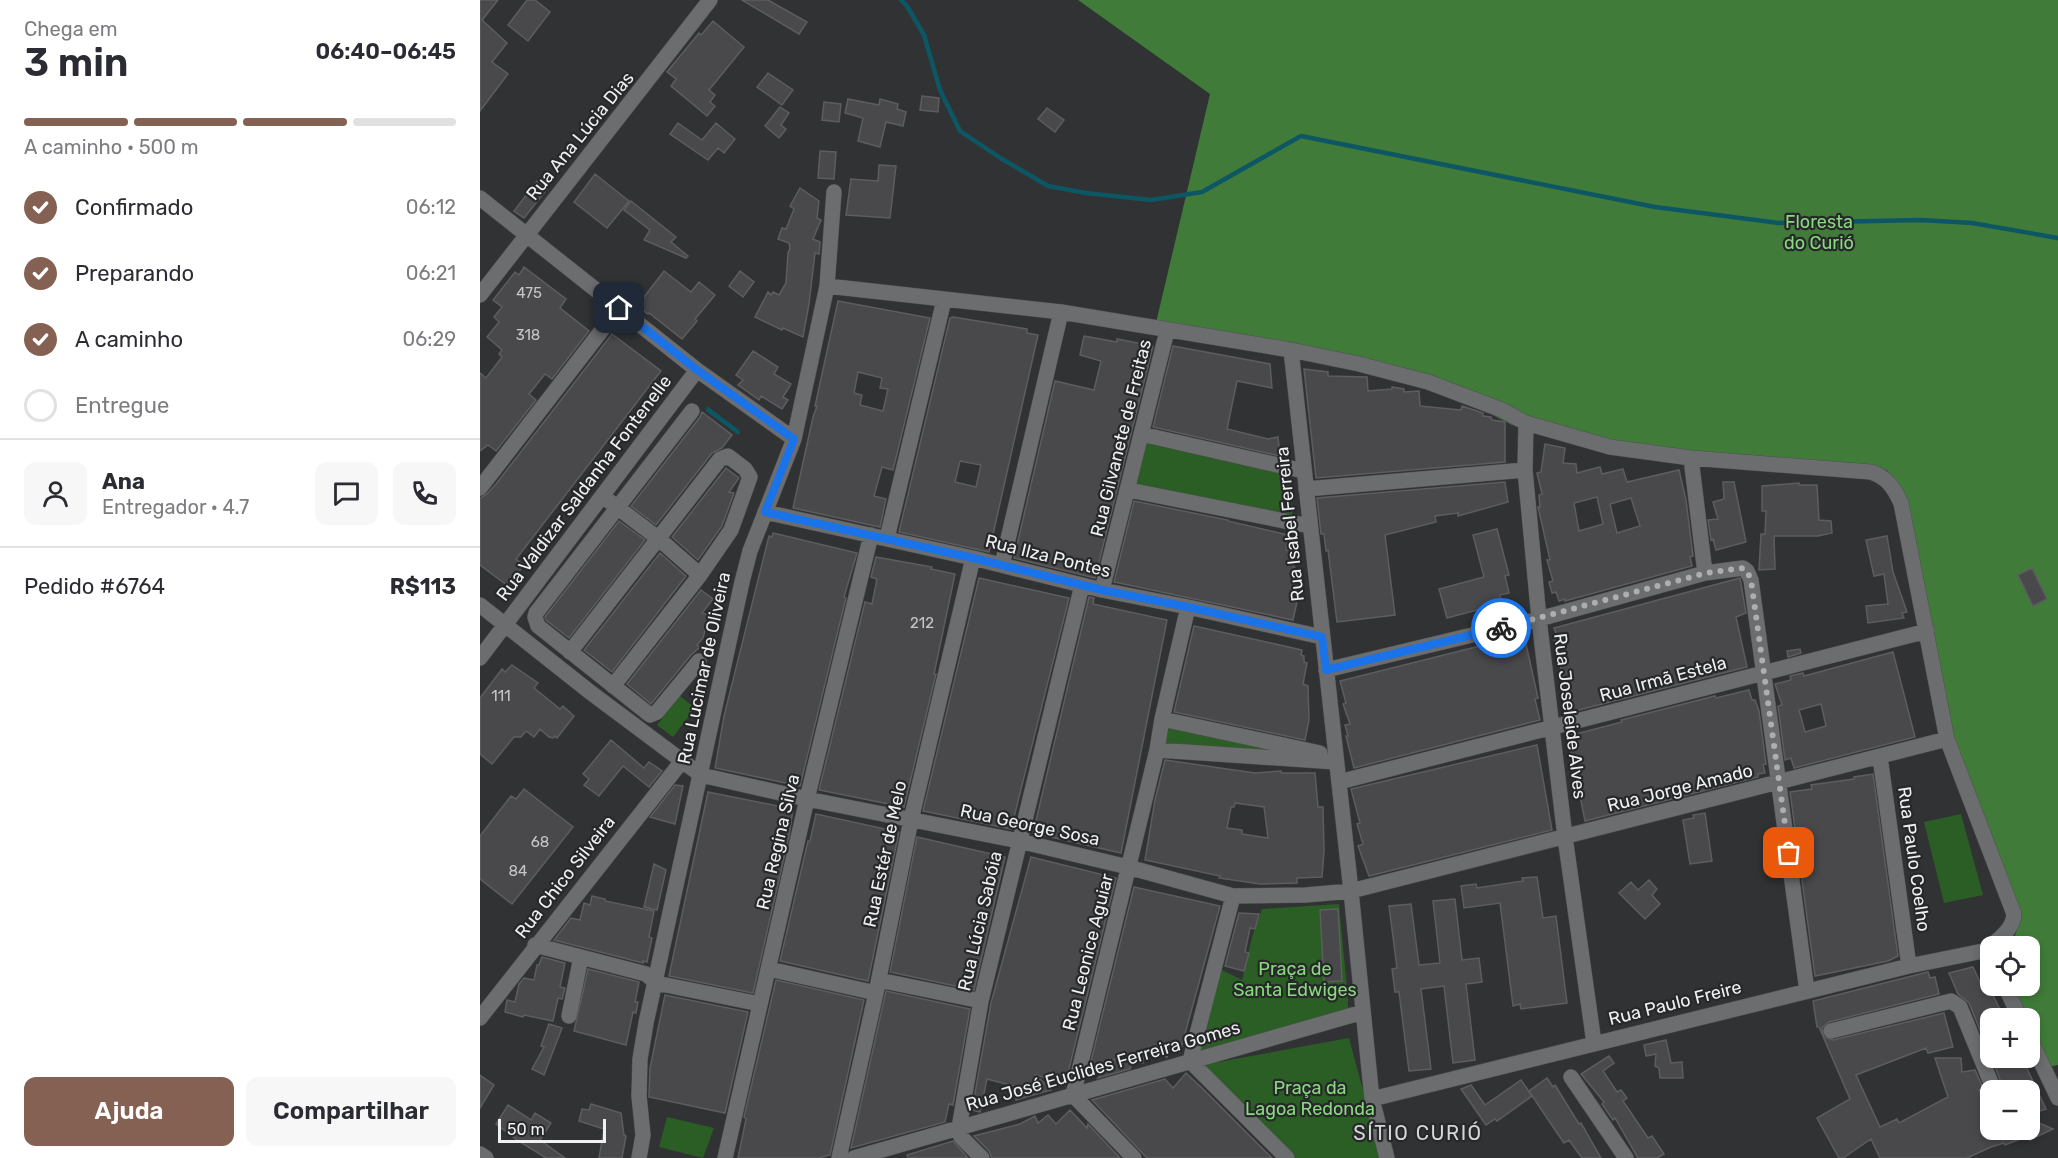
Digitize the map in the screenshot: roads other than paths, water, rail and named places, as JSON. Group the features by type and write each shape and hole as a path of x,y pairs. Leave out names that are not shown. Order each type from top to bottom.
{"street":[{"name":"Rua Ana Lúcia Dias","path":"480,295 710,0"},
{"name":"Rua Lucimar de Oliveira","path":"639,1158 643,1135 639,1096 640,1059 742,582 750,551 794,439 827,286 834,192"},
{"path":"480,198 697,370 794,439"},
{"path":"827,286 1061,312 1167,331 1212,335 1359,364 1428,382 1493,406 1526,423 1610,447 1690,458 1871,472 1887,480 1901,503 1947,739 2014,914 2012,924 2003,936"},
{"path":"887,538 944,300"},
{"path":"480,488 619,308"},
{"path":"1002,565 1061,312"},
{"name":"Rua Gilvanete de Freitas","path":"1102,590 1129,490 1167,331"},
{"name":"Rua Isabel Ferreira","path":"1291,350 1372,1099 1387,1158"},
{"name":"Rua Valdizar Saldanha Fontenelle","path":"480,658 697,370"},
{"path":"692,411 535,617 538,626 650,715 654,714 699,661"},
{"name":"Rua Joseleide Alves","path":"1526,423 1525,470 1539,619 1554,728 1565,837 1594,1043"},
{"path":"1141,434 1304,471"},
{"path":"570,652 720,459 728,456 745,469 750,477 735,524 700,574 613,686"},
{"path":"1690,458 1706,573"},
{"path":"1306,489 1525,470"},
{"path":"1129,490 1310,526"},
{"path":"602,496 659,539 700,574"},
{"name":"Rua Ilza Pontes","path":"765,512 887,538 1102,590 1322,637"},
{"name":"Rua Regina Silva","path":"725,1158 807,799 871,535"},
{"name":"Rua Estér de Melo","path":"839,1158 840,1143 878,987 911,820 973,558"},
{"path":"1326,670 1539,619 1706,573 1743,568 1751,580 1807,991"},
{"name":"Rua Lúcia Sabóia","path":"958,1128 981,1001 1082,585"},
{"path":"480,605 701,775"},
{"name":"Rua Leonice Aguiar","path":"1072,1095 1157,750 1188,607"},
{"name":"Rua Irmã Estela","path":"1339,782 1927,631"},
{"path":"1162,719 1335,759"},
{"name":"Rua Jorge Amado","path":"1351,891 1947,739"},
{"path":"1157,750 1335,759"},
{"name":"Rua Paulo Coelho","path":"1880,757 1909,966"},
{"name":"Rua Chico Silveira","path":"480,1018 682,761"},
{"name":"Rua George Sosa","path":"701,775 807,799 1019,841 1128,867 1233,896 1306,895 1351,891"},
{"path":"1233,896 1190,1061 1287,1158"},
{"path":"536,945 646,974 656,983 760,1004"},
{"name":"Rua Paulo Freire","path":"1372,1099 1909,966 1980,952"},
{"path":"569,1016 581,957"},
{"path":"769,969 981,1001"},
{"path":"1831,1031 1951,1001 1960,1007 1980,1045"},
{"name":"Rua José Euclides Ferreira Gomes","path":"854,1158 1363,1012"},
{"path":"2040,1060 2058,1098"},
{"path":"1571,1077 1626,1158"},
{"path":"1072,1095 1134,1158"},
{"path":"958,1128 962,1137 981,1158"},
{"path":"480,1154 486,1158"}],"water":[{"path":"707,406 739,430 740,434 706,411"}],"waterway":[{"path":"901,0 924,35 940,90 960,131 1048,186 1086,193 1151,200 1202,192 1301,136 1655,207 1779,223 1921,220 1972,223 2058,238"}],"district":[{"name":"SÍTIO CURIÓ","path":"1418,1133"}],"park label":[{"name":"Floresta do Curió","path":"1819,232"},
{"name":"Praça de Santa Edwiges","path":"1295,979"},
{"name":"Praça da Lagoa Redonda","path":"1310,1098"}]}
